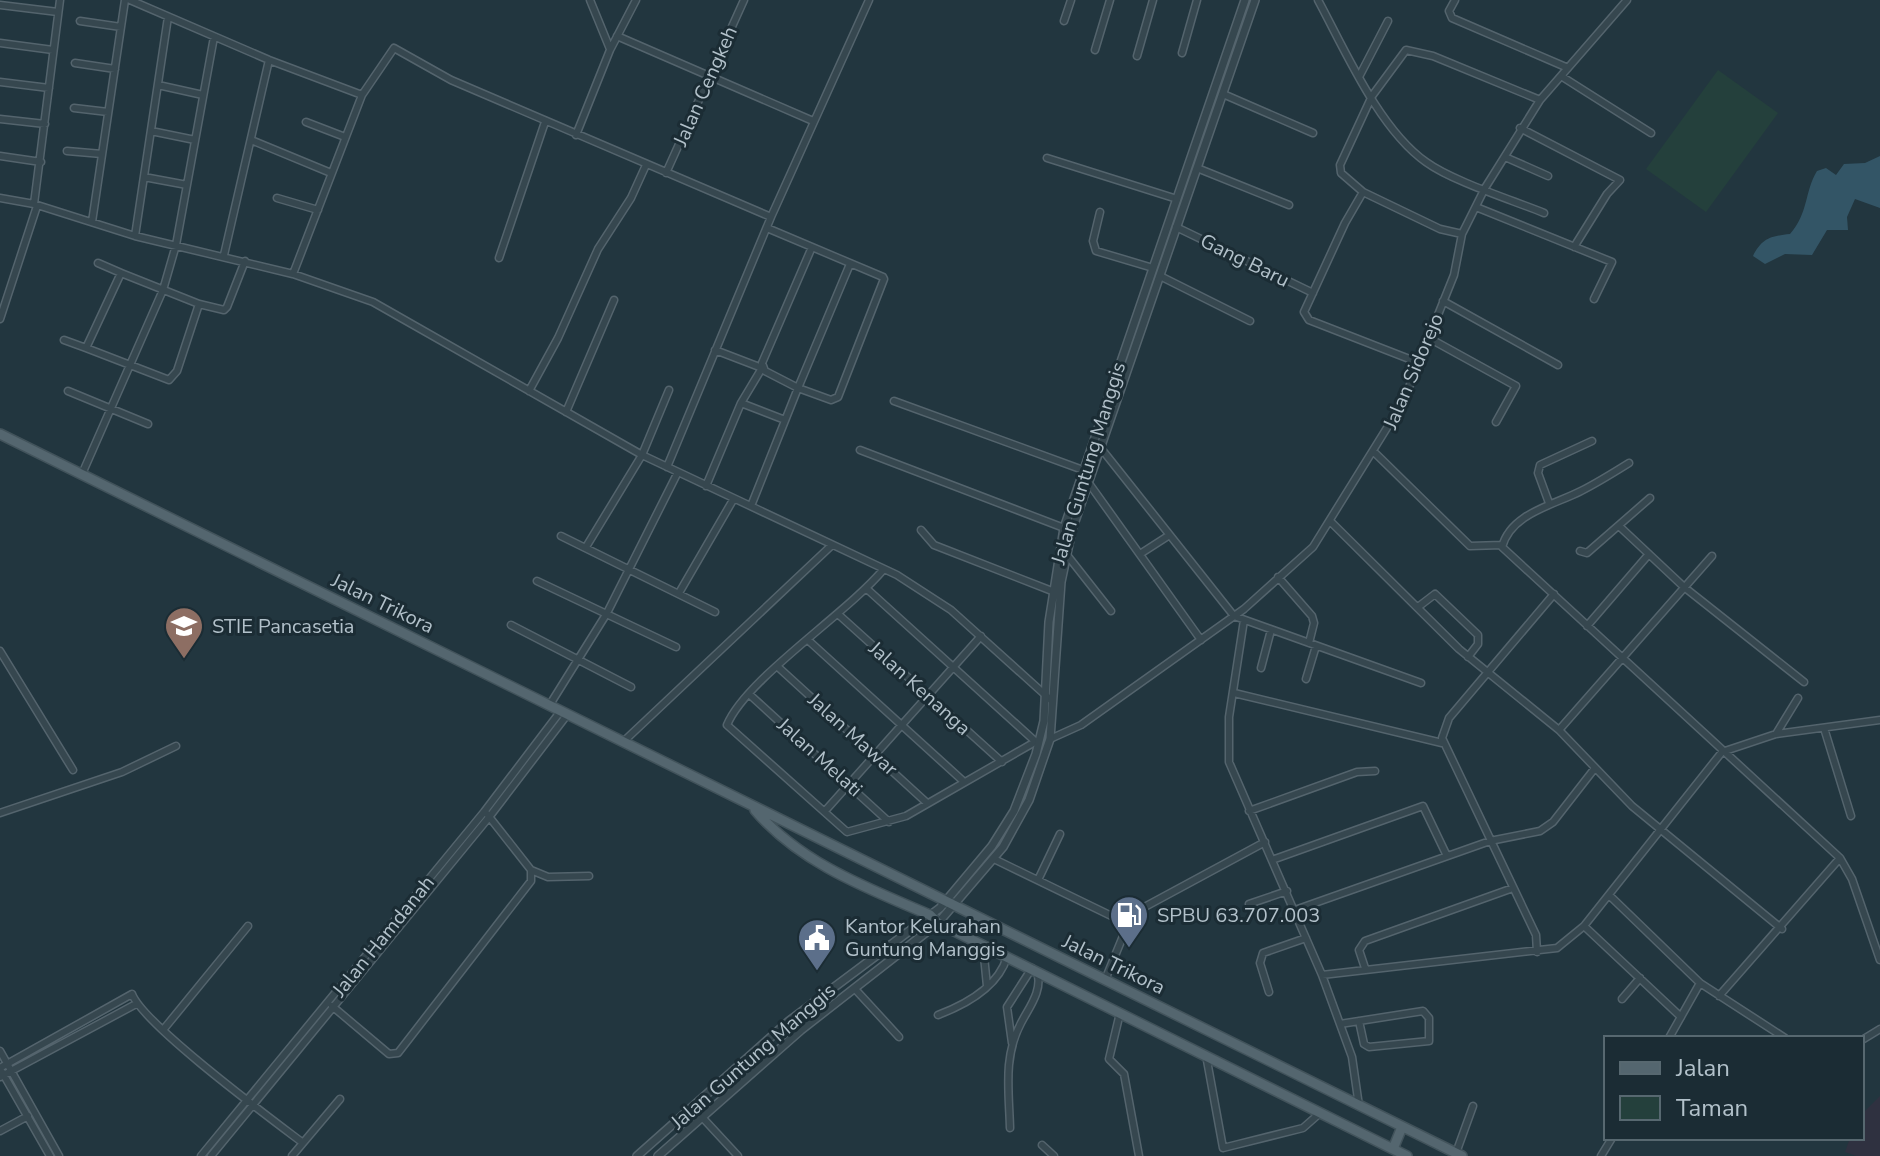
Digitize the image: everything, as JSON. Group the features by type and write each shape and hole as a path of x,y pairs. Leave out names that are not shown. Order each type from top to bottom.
{"main road":[{"name":"Jalan Trikora","path":"0,434 1459,1155"},
{"name":"Jalan Trikora","path":"751,804 778,837 830,869 930,915 938,923 1407,1156"},
{"path":"778,837 780,827 786,822"},
{"path":"1393,1149 1402,1127"}],"street":[{"path":"0,319 36,205 60,0"},
{"path":"92,222 121,27 128,0 269,60 362,95"},
{"path":"590,0 610,50"},
{"path":"576,135 610,50 636,0"},
{"name":"Jalan Cengkeh","path":"666,173 744,0"},
{"path":"667,467 771,217 869,0"},
{"path":"1064,21 1071,0"},
{"path":"1095,50 1110,0"},
{"path":"1137,56 1153,0"},
{"path":"1182,53 1197,0"},
{"name":"Jalan Guntung Manggis","path":"637,1156 789,1021 930,915 988,852 1007,823 1038,742 1045,695 1052,591 1064,528 1243,0"},
{"name":"Jalan Guntung Manggis","path":"658,1156 701,1116 938,923 994,859 1029,800 1050,739 1067,555 1088,482 1255,0"},
{"path":"1318,0 1396,134 1427,163 1544,213"},
{"path":"1455,0 1449,11 1452,18 1568,68"},
{"name":"Jalan Sidorejo","path":"1050,739 1081,725 1234,616 1313,547 1403,402 1454,275 1462,234 1485,188 1540,100 1627,0"},
{"path":"0,5 58,12"},
{"path":"135,236 168,17"},
{"path":"80,21 121,27"},
{"path":"1360,75 1388,21"},
{"path":"617,36 813,121"},
{"path":"82,474 163,290 176,245 214,37"},
{"path":"0,43 53,50"},
{"path":"293,274 362,95 390,49 397,48 451,80 771,217"},
{"path":"1462,234 1440,229 1363,192 1339,170 1372,96 1410,49 1540,100"},
{"path":"224,255 269,60"},
{"path":"75,63 115,69"},
{"path":"1561,76 1651,133"},
{"path":"1219,77 1228,80"},
{"path":"0,82 49,88"},
{"path":"158,85 203,95"},
{"path":"1223,94 1313,133"},
{"path":"74,108 108,112"},
{"path":"0,119 45,124"},
{"path":"306,122 345,137"},
{"path":"499,258 545,122"},
{"path":"1520,128 1620,180 1574,247"},
{"path":"151,131 195,140"},
{"path":"251,140 331,173"},
{"path":"67,151 102,154"},
{"path":"0,156 41,162"},
{"path":"1505,157 1548,176"},
{"path":"1047,158 1177,199"},
{"path":"529,391 558,338 598,249 631,198 646,165"},
{"path":"1197,168 1289,205"},
{"path":"144,177 187,185"},
{"path":"1363,192 1304,312 1309,320 1417,362"},
{"path":"0,198 36,205 135,236 293,274 373,302 642,455 928,594 981,636 1052,701"},
{"path":"277,198 318,210"},
{"path":"1476,207 1612,262 1594,299"},
{"path":"1100,212 1093,241 1096,251 1153,268"},
{"name":"Gang Baru","path":"1176,227 1313,293"},
{"path":"715,350 762,368 798,388 831,400 838,397 884,282 883,277 767,228"},
{"path":"706,486 741,403 762,368 812,247"},
{"path":"98,263 199,304 224,310 245,261"},
{"path":"751,506 850,264"},
{"path":"86,348 121,273"},
{"path":"1160,276 1250,321"},
{"path":"566,412 614,300"},
{"path":"1443,301 1558,365"},
{"path":"64,340 165,381 173,377 199,304"},
{"path":"1427,337 1516,386 1496,422"},
{"path":"1123,352 1132,356"},
{"path":"586,547 642,455 669,390"},
{"path":"68,391 148,424"},
{"path":"894,401 1083,470"},
{"path":"741,403 785,420"},
{"path":"1549,503 1538,473 1540,465 1592,441"},
{"path":"1100,447 1234,616 1421,683"},
{"path":"860,450 1064,528"},
{"path":"1374,452 1470,546 1502,545 1621,660 1840,858 1852,879 1880,960"},
{"path":"1502,545 1516,526 1549,503 1578,493 1629,463"},
{"path":"549,706 607,613 678,472"},
{"path":"1088,482 1201,640"},
{"path":"1580,551 1587,553 1650,498"},
{"path":"679,593 733,500"},
{"path":"1330,521 1468,657 1559,730 1659,829 1782,929"},
{"path":"1619,526 1684,587 1804,682"},
{"path":"921,530 934,545 1052,591"},
{"path":"561,536 630,567 715,612"},
{"path":"1140,554 1168,536"},
{"path":"623,742 832,545"},
{"path":"1587,626 1649,554"},
{"path":"1067,555 1111,611"},
{"path":"1559,730 1712,556"},
{"path":"867,589 1038,742 962,780 927,803 889,822 845,832 727,725 749,694 839,615 883,570"},
{"path":"1278,577 1312,616 1314,623 1306,679"},
{"path":"537,581 676,647"},
{"path":"1418,607 1435,594 1459,614 1478,635 1478,644 1468,657"},
{"path":"1537,952 1536,935 1442,743 1449,718 1554,594"},
{"name":"Jalan Kenanga","path":"839,615 1002,762"},
{"path":"1244,620 1229,762 1322,975 1352,1057 1359,1106"},
{"path":"511,625 631,687"},
{"path":"1261,668 1271,630"},
{"path":"825,811 899,724 981,636"},
{"path":"809,641 962,780"},
{"path":"0,651 73,770"},
{"name":"Jalan Mawar","path":"778,667 927,803"},
{"path":"1234,693 1442,743"},
{"name":"Jalan Melati","path":"749,694 849,781 889,822"},
{"path":"1776,734 1798,698"},
{"name":"Jalan Hamdanah","path":"201,1156 332,1006 487,814 563,714"},
{"path":"1322,975 1557,948 1584,926 1722,752 1776,734 1880,720"},
{"path":"1824,728 1851,816"},
{"path":"0,813 122,772 176,746"},
{"path":"1295,910 1490,841 1548,827 1595,768"},
{"path":"1249,811 1357,772 1375,771"},
{"path":"1272,860 1423,806 1447,856"},
{"path":"487,814 531,870 548,877 589,876"},
{"name":"Jalan Hamdanah","path":"211,1156 250,1101 487,814"},
{"path":"1038,880 1060,834"},
{"path":"1105,980 1128,924 1139,910 1265,842"},
{"path":"1719,996 1782,929 1840,858"},
{"path":"994,859 1128,924"},
{"path":"332,1006 389,1054 398,1053 531,881 531,870"},
{"path":"1365,968 1359,950 1365,941 1513,888"},
{"path":"1249,904 1287,891"},
{"path":"1609,895 1700,983 1782,1036"},
{"path":"163,1030 248,926"},
{"path":"1584,926 1681,1017"},
{"path":"1269,992 1260,957 1306,938"},
{"path":"983,944 987,986"},
{"path":"938,1015 972,999 1002,974 1007,957"},
{"path":"1013,1046 1007,1007 1035,970"},
{"path":"1010,1128 1007,1068 1013,1046 1039,986 1035,970"},
{"path":"1622,999 1640,978"},
{"path":"1670,1036 1700,983"},
{"path":"855,989 899,1037"},
{"path":"6,1072 72,1027 132,994 136,1004 163,1030 303,1143"},
{"path":"6,1072 136,1004"},
{"path":"1340,1024 1359,1021 1423,1011 1429,1018 1429,1041 1369,1047 1364,1044 1359,1021"},
{"path":"1120,1013 1109,1059 1124,1074 1139,1156"},
{"path":"72,1027 78,1036"},
{"path":"0,1051 6,1072 50,1152 59,1156"},
{"path":"1206,1055 1223,1148 1303,1128 1320,1113"},
{"path":"292,1156 340,1099"},
{"path":"1459,1155 1473,1106"},
{"path":"0,1131 31,1114"},
{"path":"701,1116 738,1156"},
{"path":"1042,1145 1054,1156"},
{"path":"39,1156 50,1152"}],"shaded area":[{"path":"1880,156 1880,208 1855,199 1847,217 1848,230 1827,230 1812,255 1785,254 1765,264 1753,256 1768,239 1790,234 1800,218 1817,171 1826,168 1836,175 1844,164 1865,163"},
{"path":"1880,1096 1880,1156 1856,1156 1845,1152 1849,1140 1864,1140 1864,1112"}],"green space":[{"path":"1718,70 1778,113 1706,212 1646,169"}],"place":[{"name":"STIE Pancasetia","path":"184,660"},
{"name":"SPBU 63.707.003","path":"1129,949"},
{"name":"Kantor Kelurahan Guntung Manggis","path":"817,972"}]}
